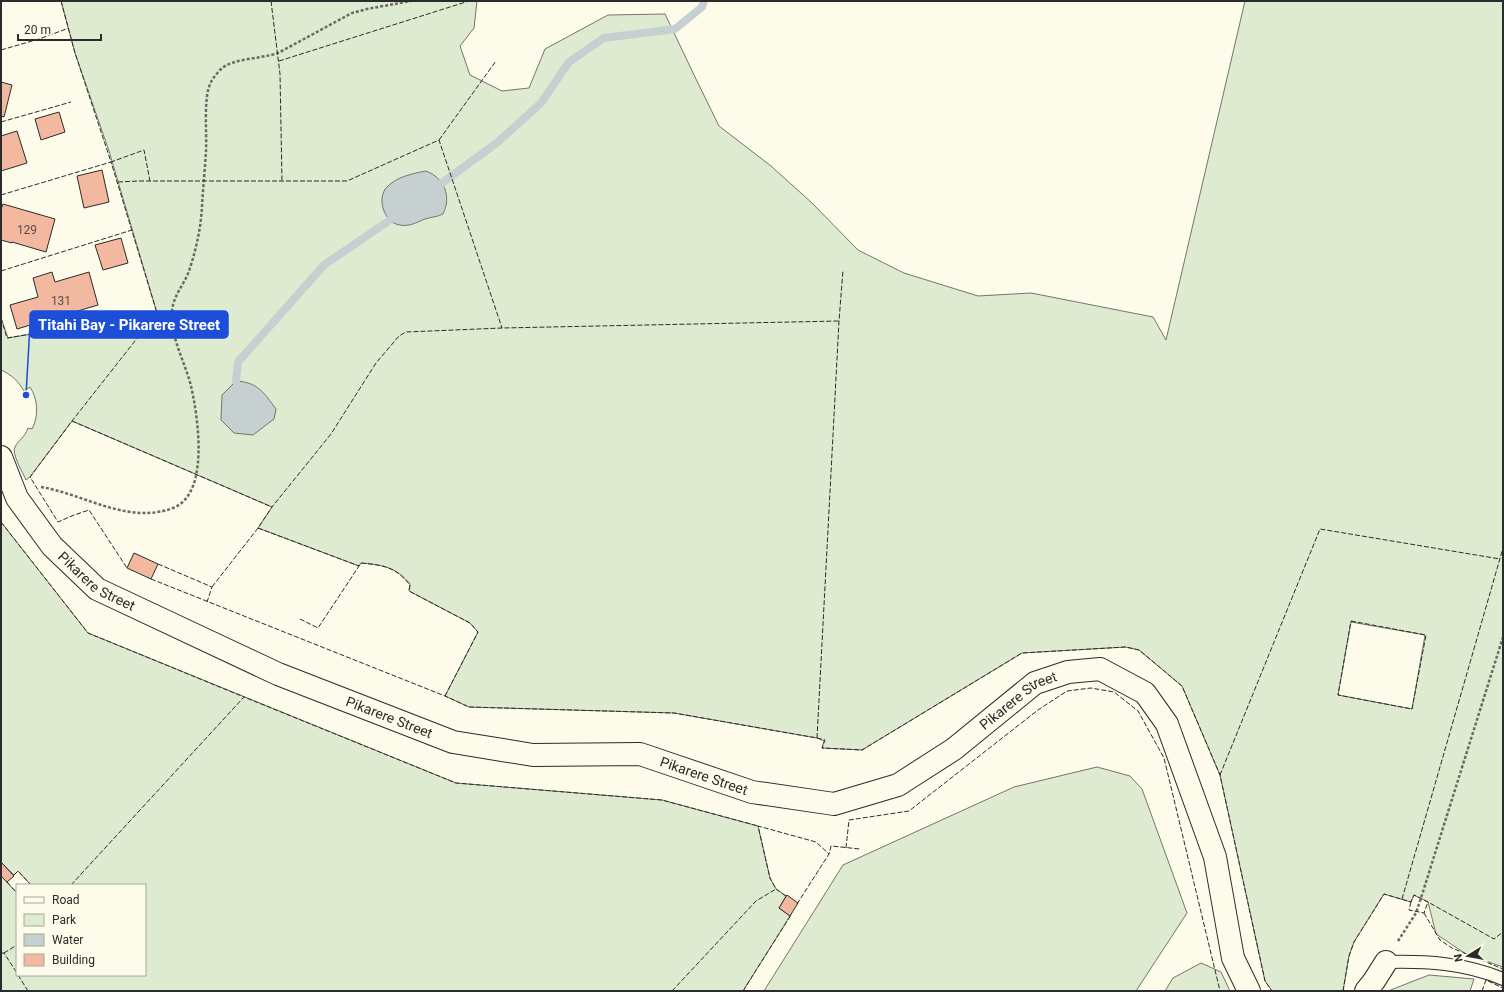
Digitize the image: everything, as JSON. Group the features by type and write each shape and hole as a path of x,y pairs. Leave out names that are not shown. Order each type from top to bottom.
{"street":[{"name":"Pikarere Street","path":"1,457 17,498 52,546 97,589 278,674 453,742 533,755 640,754 752,792 834,804 898,785 954,749 1035,683 1068,672 1100,669 1145,693 1167,724 1215,857 1233,958 1249,991"},
{"path":"1366,991 1386,962"}],"lane":[{"path":"1386,962 1424,961 1448,963 1474,968 1503,979"}],"path":[{"path":"13,488 37,486 71,494 118,510 146,513 174,508 190,495 197,475 198,450 196,413 191,386 173,330 172,312 177,293 188,273 197,246 201,217 206,151 207,100 211,82 222,68 236,61 278,53 352,13 411,1"},
{"path":"1386,962 1416,913 1503,637"}],"green space":[{"path":"61,1 477,1 474,28 460,46 470,75 502,91 529,88 545,49 608,15 665,14 719,126 771,166 812,203 858,250 904,273 978,296 1031,293 1153,317 1166,340 1245,1 1503,1 1503,967 1466,954 1436,934 1428,902 1414,895 1411,902 1384,894 1354,942 1349,956 1343,991 1272,991 1265,981 1220,775 1182,686 1139,650 1125,647 1022,653 862,750 822,748 824,741 817,738 674,713 469,707 445,696 478,632 470,623 409,591 410,584 405,578 394,570 382,566 361,563 359,566 258,528 272,507 72,421 30,477 26,480 14,450 28,428 32,429 36,419 37,408 35,397 30,387 24,391 14,379 1,370 1,318 8,338 157,313 109,151 75,53","holes":["1351,622 1425,635 1412,709 1338,695"]},
{"path":"1,522 88,633 456,783 662,800 758,826 770,878 776,889 786,896 779,908 790,916 743,991 1,991 1,876 16,892 16,976 146,976 146,884 30,884 18,871 14,875 1,862"},
{"path":"1097,767 1130,776 1142,789 1187,913 1136,991 764,991 843,865 1014,787"},
{"path":"1201,963 1221,972 1230,991 1165,991 1173,978"},
{"path":"1429,975 1474,979 1470,991 1388,991"}],"water":[{"path":"426,171 438,178 445,188 447,201 443,214 408,225 400,225 391,221 385,213 383,207 382,196 384,191 387,187 400,178"},
{"path":"236,381 250,384 260,389 276,409 274,419 253,435 234,433 221,420 222,395"}],"building":[{"path":"1,82 12,85 4,117 1,116"},
{"path":"59,112 65,132 41,140 35,119"},
{"path":"17,131 27,163 1,171 1,136"},
{"path":"102,170 109,202 84,208 77,176"},
{"path":"3,204 55,219 46,252 1,240 1,209"},
{"path":"121,238 128,263 103,270 95,245"},
{"path":"52,272 55,282 89,272 98,305 17,329 10,305 38,297 33,278"},
{"path":"134,553 158,564 151,579 127,568"},
{"path":"1,862 14,876 7,882 1,876"},
{"path":"787,895 798,903 790,916 779,908"}],"waterway":[{"path":"442,183 498,142 541,103 569,62 604,38 675,29 702,7 704,1"},
{"path":"236,381 238,362 324,265 390,220"}],"fence":[{"path":"61,1 75,53 111,162 144,150 150,181"},
{"path":"271,1 280,74 282,181"},
{"path":"279,61 469,1"},
{"path":"1,50 39,39 69,28"},
{"path":"439,140 496,61"},
{"path":"1,122 71,102"},
{"path":"118,182 347,181 439,140 502,328"},
{"path":"1,195 111,162 157,313 30,477 58,522 89,510 127,568"},
{"path":"1,271 132,230"},
{"path":"817,738 843,270"},
{"path":"1,318 7,338 156,313"},
{"path":"212,587 258,528 272,507 331,434 376,363 399,336 406,332 502,328 839,321"},
{"path":"72,421 272,507"},
{"path":"1,522 88,633 244,697"},
{"path":"258,528 359,566"},
{"path":"1220,775 1320,529 1500,559"},
{"path":"1402,899 1503,548"},
{"path":"300,619 318,628 361,563 382,566 400,574 410,585 409,591 470,623 478,632 445,696"},
{"path":"158,564 212,587 207,602"},
{"path":"151,579 445,696 469,707 674,713 817,738 825,740 822,748 862,750 1022,653 1126,647 1139,650 1182,686 1220,775 1265,981 1272,991"},
{"path":"1351,621 1426,635 1412,709 1338,695 1351,621"},
{"path":"846,848 849,820 909,811 1038,710 1067,691 1091,688 1114,692 1138,711 1164,758 1220,991"},
{"path":"72,884 244,697 456,783 662,800 758,826"},
{"path":"786,896 776,889 770,878 758,826 816,842 829,854"},
{"path":"797,904 829,854 831,846 860,849"},
{"path":"14,875 18,871 30,884"},
{"path":"7,882 16,892"},
{"path":"672,991 756,901 776,889"},
{"path":"1343,991 1349,956 1354,942 1384,894 1411,902 1414,895 1494,939 1503,932"},
{"path":"1411,902 1409,910 1424,913 1428,902"},
{"path":"1424,913 1440,940 1452,948 1503,969"},
{"path":"743,991 791,915"},
{"path":"4,953 16,946"},
{"path":"1,953 4,953 16,971"},
{"path":"19,976 28,991"},
{"path":"1482,991 1486,980 1503,988"}],"place":[{"name":"Titahi Bay - Pikarere Street","path":"26,395"}]}
